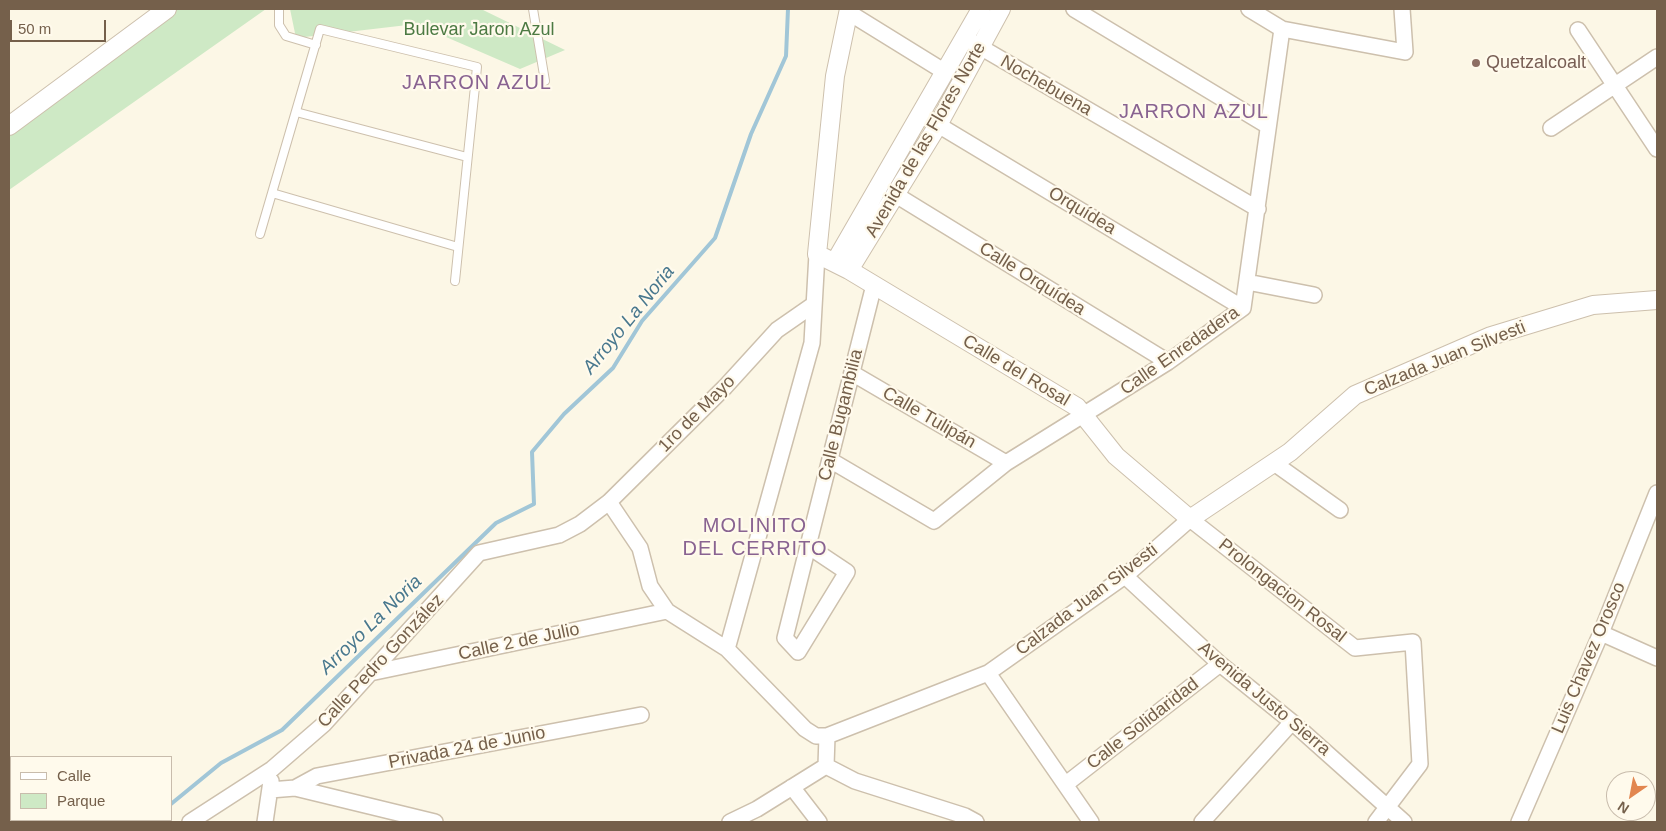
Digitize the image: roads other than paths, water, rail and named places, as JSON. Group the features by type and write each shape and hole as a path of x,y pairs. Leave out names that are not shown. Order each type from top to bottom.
{"street":[{"path":"9,126 167,9"},
{"name":"Avenida de las Flores Norte","path":"842,266 896,195 938,125 972,43 981,9"},
{"name":"Avenida de las Flores Norte","path":"842,266 920,114 945,72 1000,9"},
{"path":"1074,9 1268,126"},
{"path":"1249,9 1282,28 1405,52 1402,9"},
{"path":"727,649 812,344 817,254 835,76 848,10 945,72"},
{"name":"Calle Enredadera","path":"830,460 934,521 1006,463 1168,362 1243,308 1282,28"},
{"path":"1578,30 1617,85 1657,149"},
{"name":"Nochebuena","path":"972,43 1258,209"},
{"path":"1551,128 1657,57"},
{"name":"Orquídea","path":"920,114 1243,308"},
{"name":"Calle Orquídea","path":"896,195 1168,362"},
{"name":"Calle del Rosal","path":"817,254 842,266 1076,407 1116,456 1190,519"},
{"path":"1247,282 1314,295"},
{"name":"Calle Bugambilia","path":"808,546 847,572 798,652 785,638 808,546 874,285"},
{"name":"Calzada Juan Silvesti","path":"827,736 988,673 1125,576 1190,519 1290,452 1355,395 1491,336 1593,305 1657,300"},
{"name":"1ro de Mayo","path":"580,524 609,502 725,387 777,330 813,305"},
{"name":"Calle Tulipán","path":"852,373 1006,463"},
{"path":"1274,463 1340,510"},
{"name":"Luis Chavez Orosco","path":"1519,822 1601,633 1657,493"},
{"path":"609,502 640,548 650,586 667,611 727,649 805,729 816,736 827,736 826,766"},
{"name":"Prolongacion Rosal","path":"1190,519 1355,648 1413,642 1420,764 1389,808"},
{"name":"Calle Pedro González","path":"190,822 272,770 324,724 479,553 558,534 580,524"},
{"name":"Avenida Justo Sierra","path":"1125,576 1220,664 1292,722 1404,822"},
{"name":"Calle 2 de Julio","path":"370,673 667,611"},
{"path":"1601,633 1657,658"},
{"name":"Calle Solidaridad","path":"1066,784 1220,664"},
{"path":"988,673 1092,822"},
{"name":"Privada 24 de Junio","path":"295,788 316,776 641,715"},
{"path":"1202,822 1292,722"},
{"path":"730,822 757,810 826,766"},
{"path":"826,766 855,781 965,816 976,822"},
{"path":"265,822 272,770"},
{"path":"270,790 295,788 435,822"},
{"path":"792,788 819,822"},
{"path":"1376,822 1389,808"}],"lane":[{"path":"279,9 279,25 286,36 316,45"},
{"path":"533,9 545,81"},
{"path":"260,234 320,29 477,67 455,281"},
{"path":"296,112 468,157"},
{"path":"272,193 458,246"}],"waterway":[{"name":"Arroyo La Noria","path":"172,803 221,763 282,730 496,523 534,504 532,452 564,414 613,368 642,321 715,238 751,134 786,56 788,9"}],"place":[{"name":"Quetzalcoalt","path":"1476,63"}],"district":[{"name":"JARRON AZUL","path":"477,83"},
{"name":"JARRON AZUL","path":"1194,112"},
{"name":"MOLINITO DEL CERRITO","path":"755,538"}],"park label":[{"name":"Bulevar Jaron Azul","path":"479,30"}]}
